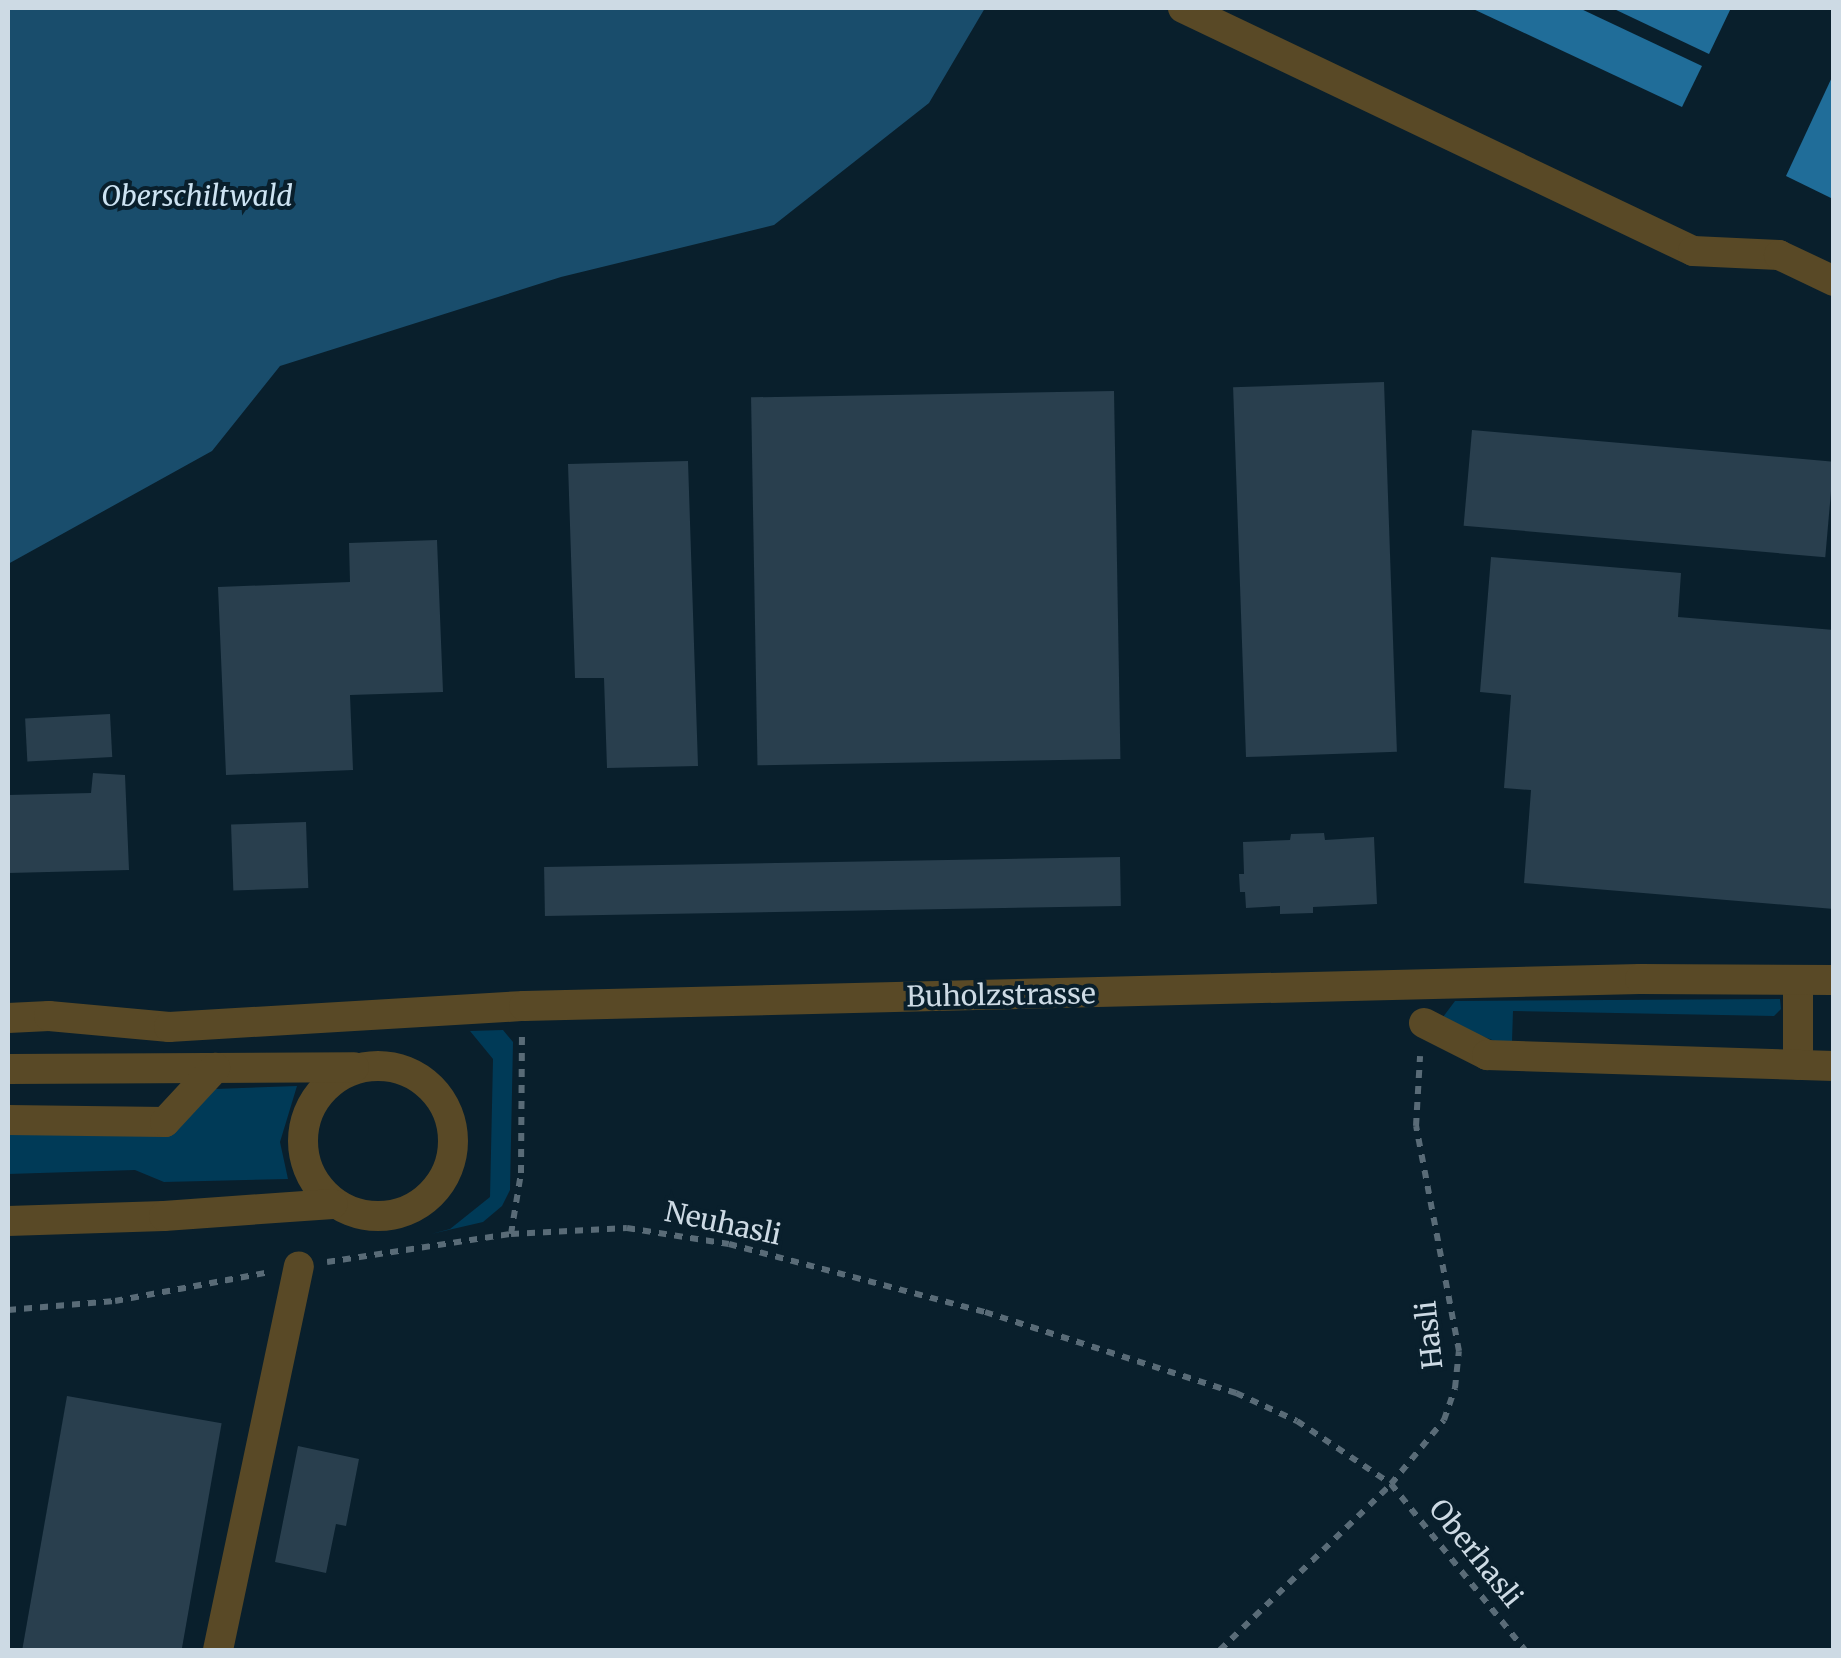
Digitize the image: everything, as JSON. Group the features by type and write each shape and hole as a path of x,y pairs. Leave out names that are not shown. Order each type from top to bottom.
{"street":[{"path":"1183,8 1693,251 1778,255 1834,281"},
{"name":"Buholzstrasse","path":"8,1018 169,1027 524,1006 1640,979 1834,980"},
{"path":"1798,980 1798,1065"},
{"path":"1424,1022 1486,1054 1834,1066"},
{"path":"8,1068 215,1068 362,1066 392,1066 419,1077 440,1097 452,1123 454,1152 444,1180 423,1203 394,1216 363,1216 334,1204 314,1182 303,1155 303,1126 314,1098 335,1078 362,1066"},
{"path":"8,1120 164,1122 215,1068"},
{"path":"8,1221 164,1216 334,1204"},
{"path":"218,1650 299,1266"}],"path":[{"path":"512,1234 522,1173 524,1006"},
{"name":"Hasli","path":"1220,1650 1391,1484 1444,1420 1455,1388 1459,1352 1416,1126 1424,1022"},
{"name":"Neuhasli","path":"8,1310 116,1301 299,1266 512,1234 626,1228 729,1244 986,1312 1236,1393 1297,1421 1391,1484"},
{"name":"Oberhasli","path":"1391,1484 1525,1650"}],"shaded area":[{"path":"1471,8 1579,8 1702,66 1682,107"},
{"path":"1612,8 1731,8 1709,54"},
{"path":"1833,75 1834,199 1786,176"},
{"path":"1780,999 1781,1009 1774,1016 1513,1011 1512,1042 1495,1041 1440,1021 1455,1001"},
{"path":"503,1030 513,1042 510,1190 502,1206 483,1222 431,1234 450,1229 490,1197 493,1059 470,1031"},
{"path":"297,1086 280,1142 288,1179 164,1182 135,1170 8,1174 8,1127 170,1135 215,1089"}],"green space":[{"name":"Oberschiltwald","path":"8,8 985,8 929,103 774,225 561,277 280,366 212,451 8,564"}],"building":[{"path":"1384,382 1397,752 1246,757 1233,387"},
{"path":"1114,391 1120,759 757,765 751,397"},
{"path":"1472,430 1834,462 1825,557 1464,526"},
{"path":"688,461 698,766 607,768 604,678 575,678 568,464"},
{"path":"437,540 443,692 350,695 353,770 226,775 218,587 350,582 349,543"},
{"path":"1491,557 1681,573 1678,617 1834,630 1834,909 1524,883 1531,790 1504,788 1511,695 1480,692"},
{"path":"110,714 112,757 27,761 25,718"},
{"path":"93,773 125,775 129,870 8,873 8,795 91,793"},
{"path":"306,822 308,888 233,891 231,825"},
{"path":"1324,833 1325,840 1374,837 1377,904 1313,907 1313,913 1280,914 1280,906 1246,908 1239,874 1244,874 1243,842 1290,840 1291,834"},
{"path":"1120,857 1121,906 545,916 544,867"},
{"path":"67,1396 222,1423 182,1650 22,1650"},
{"path":"298,1446 359,1459 346,1526 336,1524 326,1573 275,1562"}]}
